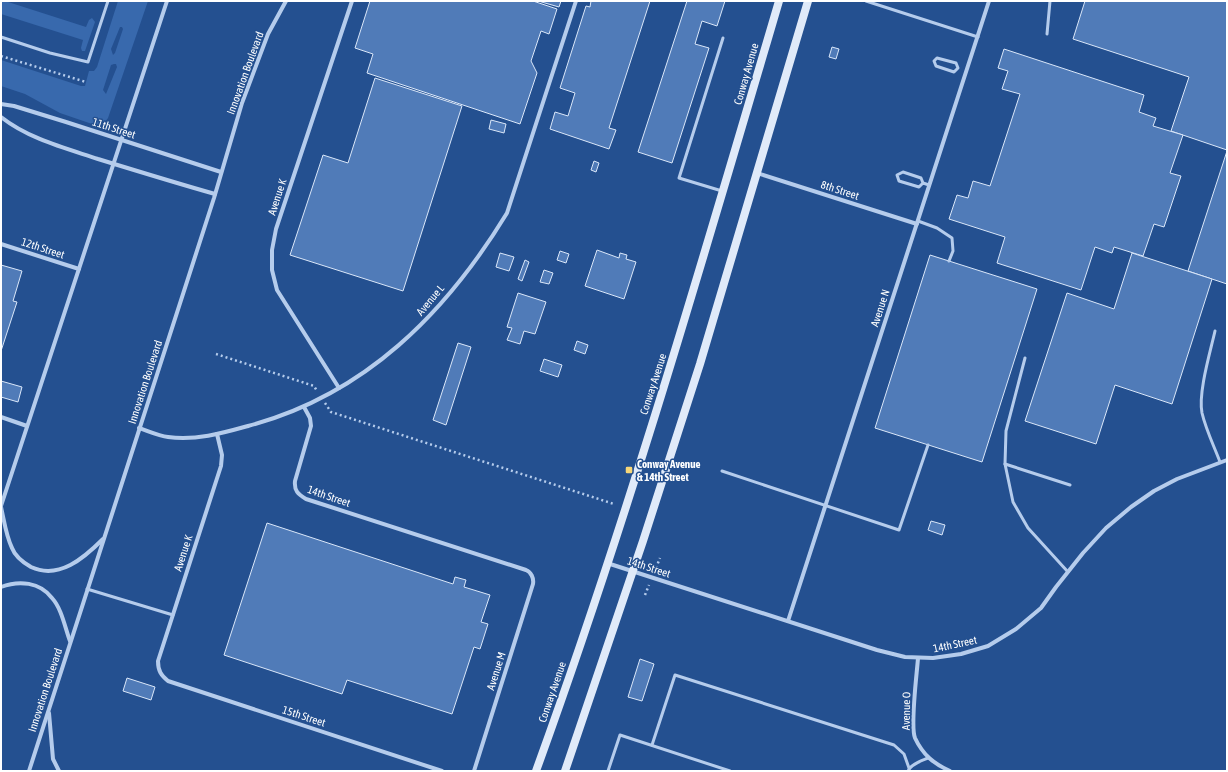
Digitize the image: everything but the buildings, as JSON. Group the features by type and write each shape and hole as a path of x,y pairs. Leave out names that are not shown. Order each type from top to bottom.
{"street":[{"path":"104,538 88,554 60,570 38,570 27,565 12,549 1,506 167,1"},
{"name":"Innovation Boulevard","path":"29,771 215,194 242,103 268,34 286,1"},
{"name":"Avenue K","path":"339,388 277,290 272,270 272,250 276,229 352,1"},
{"name":"Avenue L","path":"139,428 167,437 192,438 217,434 273,419 322,398 360,375 387,356 422,324 488,244 507,212 576,1"},
{"name":"Conway Avenue","path":"536,771 607,563 675,351 779,1"},
{"path":"565,771 700,364 808,1"},
{"name":"Avenue N","path":"788,621 989,1"},
{"name":"11th Street","path":"1,104 14,106 221,172"},
{"path":"1,117 12,125 43,141 215,194"},
{"name":"8th Street","path":"757,173 917,223"},
{"name":"12th Street","path":"1,244 79,269"},
{"name":"14th Street","path":"304,407 310,418 311,426 295,481 294,488 298,494 306,499 529,571 532,576"},
{"path":"1,417 27,426"},
{"name":"Avenue K","path":"161,676 158,669 158,661 221,466 222,455 217,434"},
{"name":"14th Street","path":"607,563 877,650 905,657 918,658 933,658 960,654 988,646 1016,629 1041,608 1068,572 1106,528 1131,507 1154,491 1177,479 1227,460"},
{"name":"Avenue M","path":"474,771 533,584 534,580 532,576"},
{"path":"1,587 23,582 34,585 43,590 52,598 60,612 70,642"},
{"name":"Avenue O","path":"918,658 914,737 928,758 939,766 950,771"},
{"name":"15th Street","path":"161,676 168,681 442,771"},
{"path":"49,709 53,759 59,771"}],"lane":[{"path":"1,37 50,53 88,62 108,1"},
{"path":"866,1 978,37"},
{"path":"1047,34 1050,1"},
{"path":"723,38 679,178 723,192"},
{"path":"958,68 954,72 936,66 934,61 937,58 956,63 958,68 967,71"},
{"path":"923,183 919,187 912,185 899,180 897,175 902,172 921,178 923,183 930,185"},
{"path":"917,223 937,228 952,238 953,251 949,261"},
{"path":"1215,331 1204,382 1202,412 1220,462"},
{"path":"1025,358 1006,431 1005,464 1013,502 1028,528 1068,572"},
{"path":"722,471 899,530 928,445"},
{"path":"1005,464 1070,485"},
{"path":"88,589 173,615"},
{"path":"652,745 675,675 894,745 904,754 908,770 928,758"},
{"path":"608,771 620,735 730,771"}],"path":[{"path":"1,56 86,82"},
{"path":"216,354 314,386 331,412 614,504"},
{"path":"656,568 660,558"},
{"path":"645,595 649,585"}],"shaded area":[{"path":"1,1 86,27 89,20 92,18 95,22 85,51 82,51 81,48 83,40 1,14"},
{"path":"118,1 148,1 108,118 105,122 95,125 60,113 25,94 1,86 1,60 81,86 85,86 89,71 94,71 97,67","holes":["120,27 123,29 113,55 111,49","116,64 117,67 106,94 103,90 111,65"]}],"place":[{"name":"Conway Avenue & 14th Street","path":"629,470"}]}
